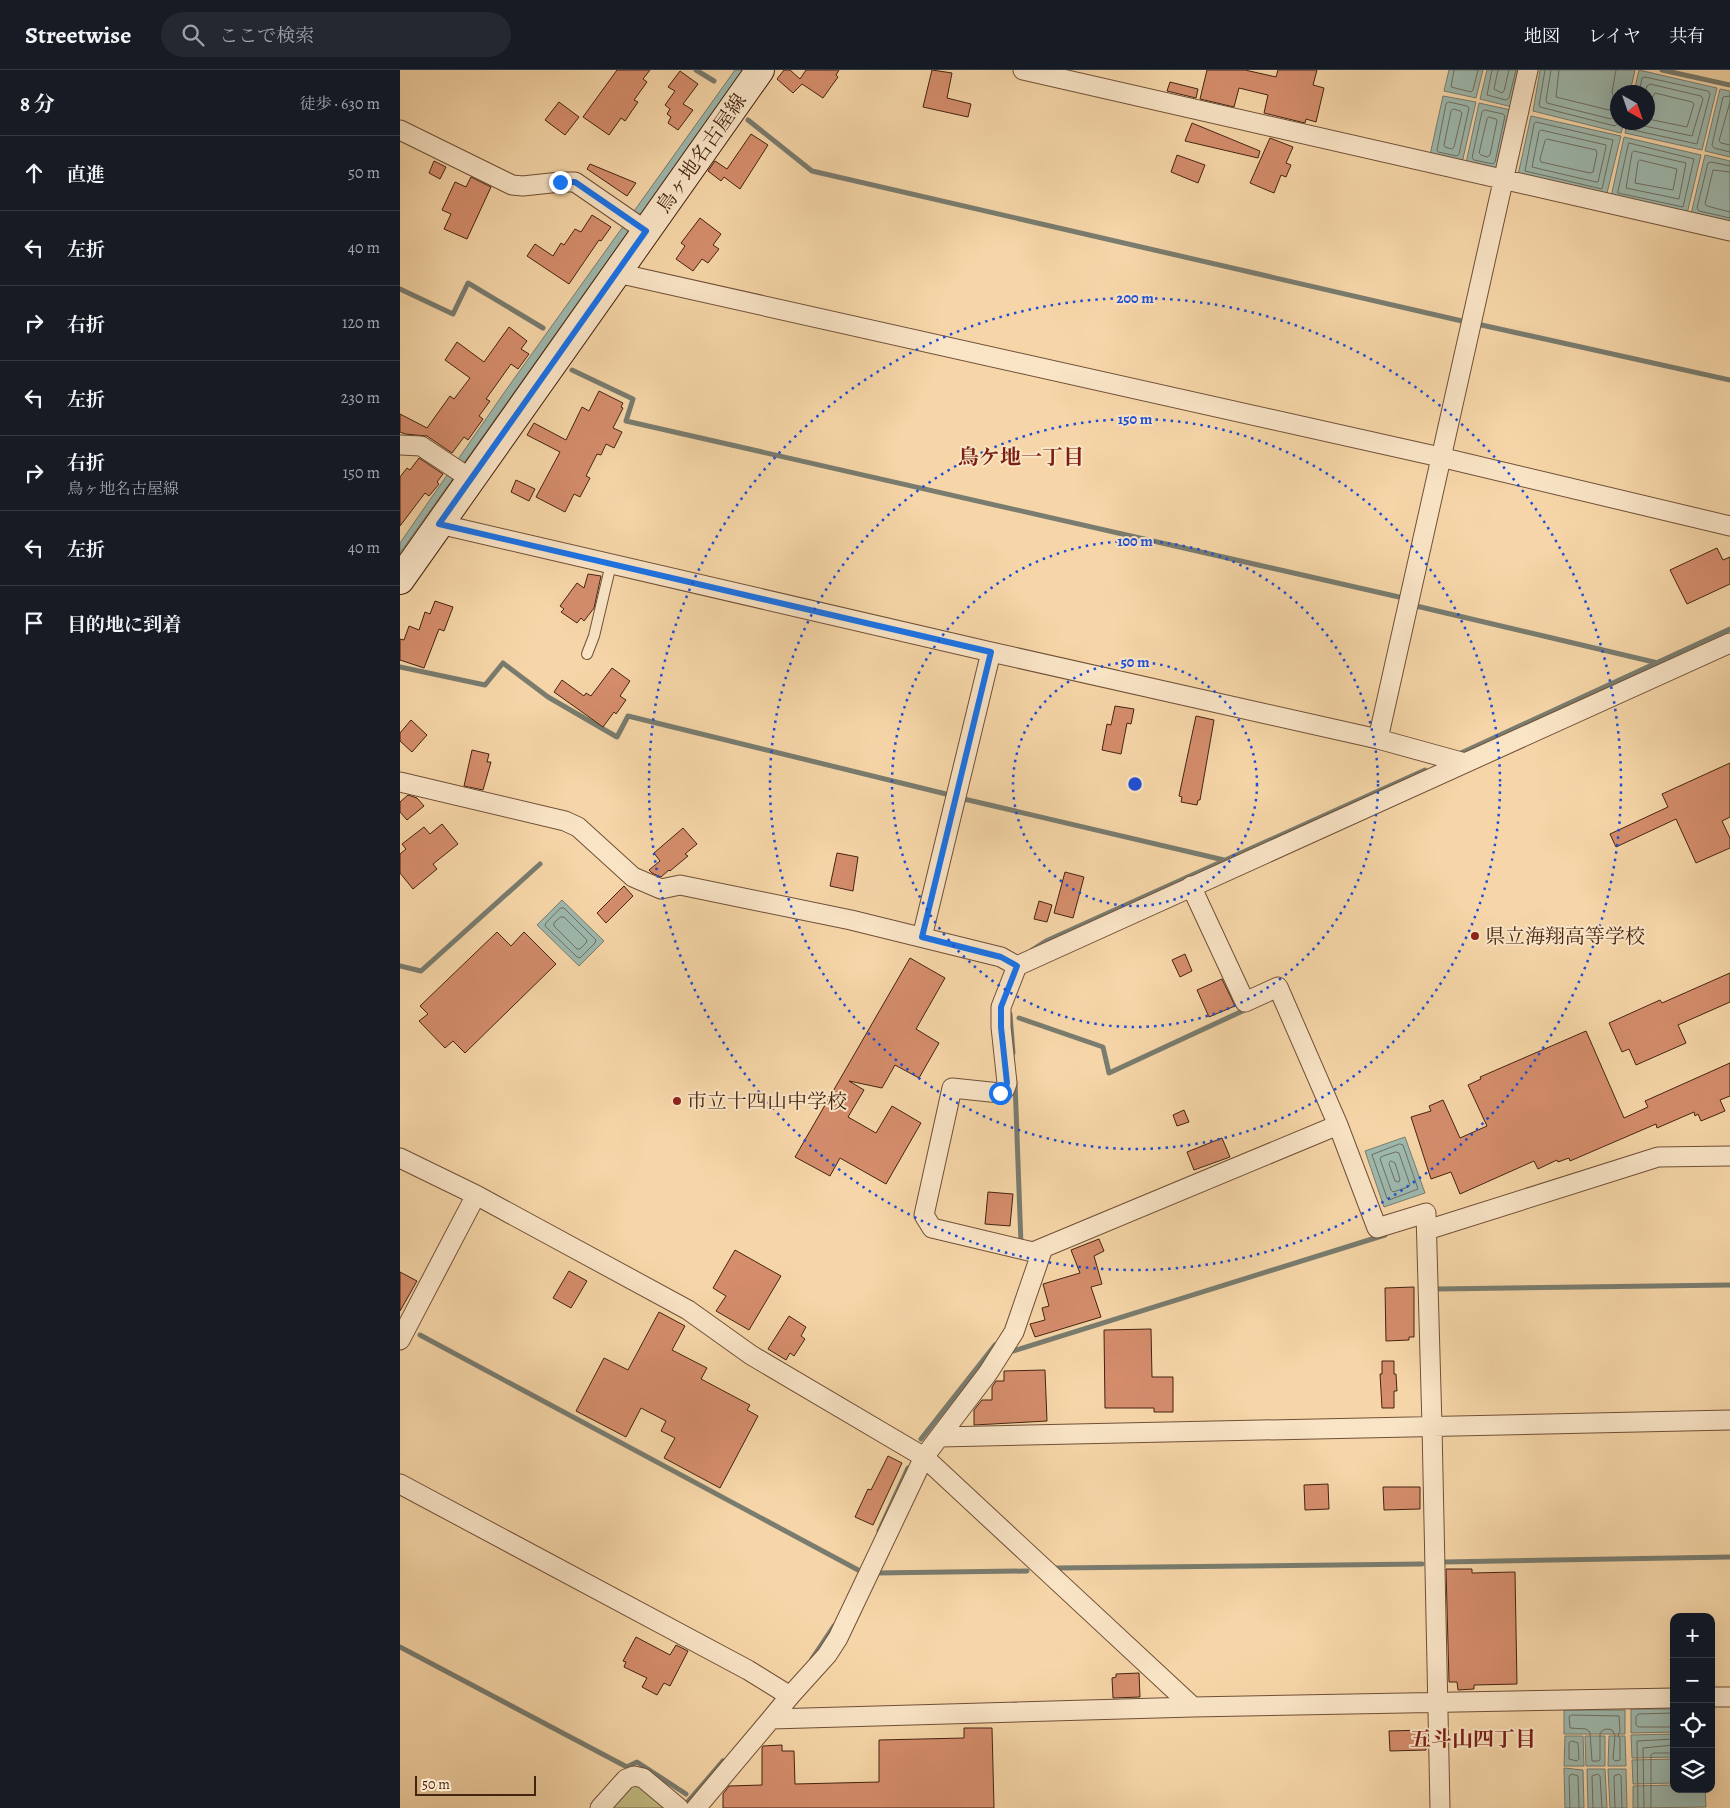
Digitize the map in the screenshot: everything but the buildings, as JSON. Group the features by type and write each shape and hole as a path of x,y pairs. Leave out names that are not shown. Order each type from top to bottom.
{"main road":[{"name":"鳥ヶ地名古屋線","path":"400,580 439,524 462,473 617,272 638,226 760,70"}],"street":[{"path":"1023,70 1730,231"},
{"path":"1378,740 1528,70"},
{"path":"400,130 512,185 523,186 575,182 638,226"},
{"path":"617,272 1440,457 1730,526"},
{"path":"400,445 421,446 462,473"},
{"path":"439,524 1378,740 1464,763"},
{"path":"1338,1125 1033,1252 932,1228 924,1215 952,1088 1000,1093 1005,1089 1007,1083 1001,1027 1001,1007 1017,966 1730,643"},
{"path":"922,937 991,652"},
{"path":"400,782 565,821 578,827 633,877 661,888 680,885 852,920 1001,957 1017,966"},
{"path":"1191,886 1245,1002 1278,987 1338,1125 1377,1228 1426,1213 1440,1808"},
{"path":"1427,1230 1658,1157 1730,1156"},
{"path":"400,1158 476,1195 688,1310 751,1355 924,1457 1193,1707"},
{"path":"400,1340 476,1195"},
{"path":"696,1808 827,1654 838,1638 924,1457 988,1373 1014,1332 1043,1248"},
{"path":"940,1437 1730,1420"},
{"path":"400,1484 748,1670 790,1696"},
{"path":"1715,1697 1730,1697"},
{"path":"771,1719 1193,1707 1670,1698"},
{"path":"600,1808 626,1779 634,1776 643,1778 679,1808"}],"lane":[{"path":"587,654 594,636 611,564"}],"shaded area":[{"path":"629,1781 686,1808 607,1808"}],"water":[{"path":"735,70 743,70 400,553 400,543 506,390"},
{"path":"1449,70 1483,70 1476,98 1444,91"},
{"path":"1487,70 1521,70 1512,107 1480,99"},
{"path":"1540,70 1635,70 1632,85 1610,85 1610,130 1622,130 1621,133 1533,111"},
{"path":"1639,70 1717,88 1702,150 1625,133 1626,130 1655,130 1655,85 1636,85"},
{"path":"1720,89 1730,91 1730,157 1705,151"},
{"path":"1443,96 1476,102 1462,163 1430,155"},
{"path":"1479,103 1511,110 1498,170 1466,163"},
{"path":"1531,116 1621,136 1606,197 1518,175"},
{"path":"1624,137 1701,155 1687,214 1611,197"},
{"path":"1705,155 1730,161 1730,223 1691,214"},
{"path":"562,900 604,941 579,966 537,925"},
{"path":"1405,1137 1425,1193 1384,1207 1365,1151"},
{"path":"1631,1709 1670,1709 1670,1732 1631,1733"},
{"path":"1564,1710 1625,1710 1625,1734 1564,1734"},
{"path":"1670,1734 1670,1757 1632,1758 1631,1735"},
{"path":"1565,1736 1583,1736 1584,1766 1564,1766"},
{"path":"1585,1736 1605,1736 1605,1766 1586,1766"},
{"path":"1609,1736 1625,1736 1626,1766 1608,1766"},
{"path":"1670,1759 1670,1783 1633,1784 1632,1760"},
{"path":"1564,1768 1583,1770 1584,1808 1565,1808"},
{"path":"1587,1769 1605,1769 1607,1808 1588,1808"},
{"path":"1608,1769 1626,1769 1627,1808 1610,1808"},
{"path":"1670,1785 1670,1793 1705,1793 1706,1807 1633,1808 1633,1786"}],"waterway":[{"path":"696,70 714,81"},
{"path":"1662,70 1730,85"},
{"path":"748,120 812,171 1462,321"},
{"path":"400,289 453,314 468,283 543,328"},
{"path":"1477,324 1730,380"},
{"path":"572,370 633,399 626,421 1399,597"},
{"path":"1412,605 1658,663"},
{"path":"1461,753 1730,629"},
{"path":"400,667 485,685 503,663 548,697 617,737 628,716 946,794"},
{"path":"1032,950 1046,941 1425,770"},
{"path":"964,799 1224,860"},
{"path":"400,966 421,971 540,864"},
{"path":"1019,1018 1103,1047 1109,1073 1249,1008"},
{"path":"1010,1014 1013,1053"},
{"path":"1015,1082 1021,1244"},
{"path":"1013,1351 1385,1235"},
{"path":"1438,1289 1730,1285"},
{"path":"420,1335 860,1571"},
{"path":"921,1439 995,1345"},
{"path":"879,1531 908,1468"},
{"path":"1444,1562 1730,1557"},
{"path":"1056,1568 1422,1564"},
{"path":"876,1573 1027,1571"},
{"path":"812,1659 834,1626"},
{"path":"400,1647 627,1767 637,1762 686,1794"},
{"path":"686,1804 723,1761"}],"place":[{"name":"県立海翔高等学校","path":"1475,936"},
{"name":"市立十四山中学校","path":"677,1101"}],"district":[{"name":"鳥ケ地一丁目","path":"1021,457"},
{"name":"五斗山四丁目","path":"1473,1739"}],"route":[{"path":"560,182 575,182 646,231 439,524 991,652 922,937 1001,957 1017,966 1001,1007 1001,1027 1007,1083 1005,1089 1000,1093"}]}
